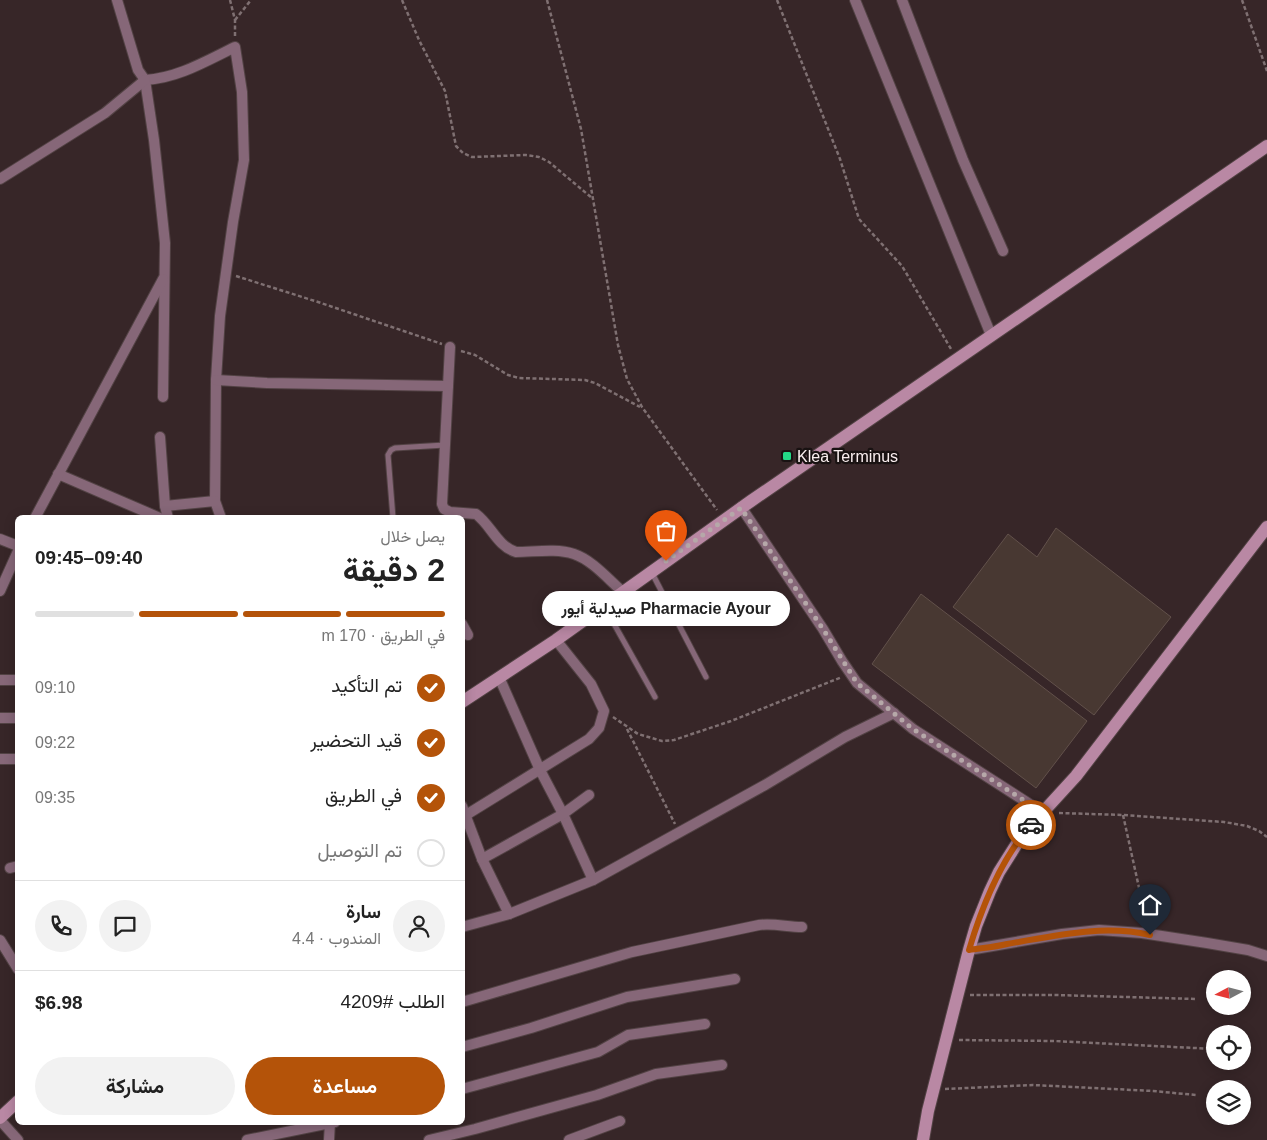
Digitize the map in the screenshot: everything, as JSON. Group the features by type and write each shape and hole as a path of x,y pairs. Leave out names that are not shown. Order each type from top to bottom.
{"main road":[{"path":"465,700 556,640 724,519 1267,146"},
{"path":"923,1140 969,950 976,926 999,872 1023,834 1082,769 1267,527"},
{"path":"0,1119 15,1104"}],"street":[{"path":"116,0 138,70 145,80 154,140 165,243 163,397"},
{"path":"855,0 991,335"},
{"path":"902,0 964,160 1003,251"},
{"path":"0,179 106,113 145,80 162,79 175,75 235,47 242,92 244,160 220,316 216,380 215,501 220,515"},
{"path":"37,515 165,276"},
{"path":"450,347 442,504 444,514 450,512 476,514 502,545 509,550 516,552 563,552 575,554 591,564 623,592"},
{"path":"216,380 267,383 448,386"},
{"path":"160,437 167,515"},
{"path":"58,474 153,515"},
{"path":"165,506 215,501"},
{"path":"741,508 857,683 913,729 1042,812"},
{"path":"0,539 15,545"},
{"path":"0,592 15,558"},
{"path":"465,630 468,635"},
{"path":"465,810 540,770 589,739 599,728 604,711 591,684 556,640"},
{"path":"499,677 540,770 564,814 594,880"},
{"path":"0,680 15,680"},
{"path":"465,926 509,914 594,880 765,785 845,736 894,713"},
{"path":"0,718 15,718"},
{"path":"0,759 15,759"},
{"path":"482,859 564,814 589,795"},
{"path":"465,814 482,859 509,914"},
{"path":"465,1001 632,952 766,924 802,927"},
{"path":"969,950 1062,934 1099,930 1123,931 1248,950 1267,956"},
{"path":"0,940 15,964"},
{"path":"465,1046 532,1028 627,996 735,979"},
{"path":"465,1088 598,1052 628,1035 705,1024"},
{"path":"429,1140 597,1096 656,1074 722,1065"},
{"path":"0,1119 18,1140"},
{"path":"569,1140 620,1121"},
{"path":"247,1140 322,1125"},
{"path":"329,1140 332,1125"},
{"path":"475,1129 478,1140"}],"lane":[{"path":"393,515 388,455 391,450 395,448 445,446"},
{"path":"651,572 706,677"},
{"path":"604,605 655,697"}],"path":[{"path":"230,0 235,20 235,47"},
{"path":"235,20 251,0"},
{"path":"402,0 419,40 445,91 456,146 463,153 472,157 526,154 539,157 549,162 593,199"},
{"path":"547,0 582,129 618,345 627,379 642,407 724,519"},
{"path":"777,0 840,159 859,220 902,266 957,358"},
{"path":"1242,0 1267,71"},
{"path":"226,273 475,355 508,375 519,378 585,380 595,383 642,407"},
{"path":"604,711 638,734 662,741 674,740 851,674"},
{"path":"627,727 680,832"},
{"path":"1042,812 1224,822 1247,826 1266,836"},
{"path":"1123,815 1150,935"},
{"path":"958,995 1056,995 1196,999"},
{"path":"947,1040 1054,1041 1206,1049"},
{"path":"934,1089 1033,1085 1196,1095"}],"building":[{"path":"1056,528 1171,617 1094,715 953,607 1008,534 1037,557"},
{"path":"921,594 1087,721 1036,788 872,664"}],"way so far":[{"path":"666,561 741,508 857,683 913,729 1042,812 1031,825"}],"place":[{"name":"Klea Terminus","path":"787,456"},
{"name":"Pharmacie Ayour صيدلية أيور","path":"666,561"}],"route":[{"path":"1031,825 1023,834 999,872 976,926 969,950 1062,934 1099,930 1150,935"}]}
